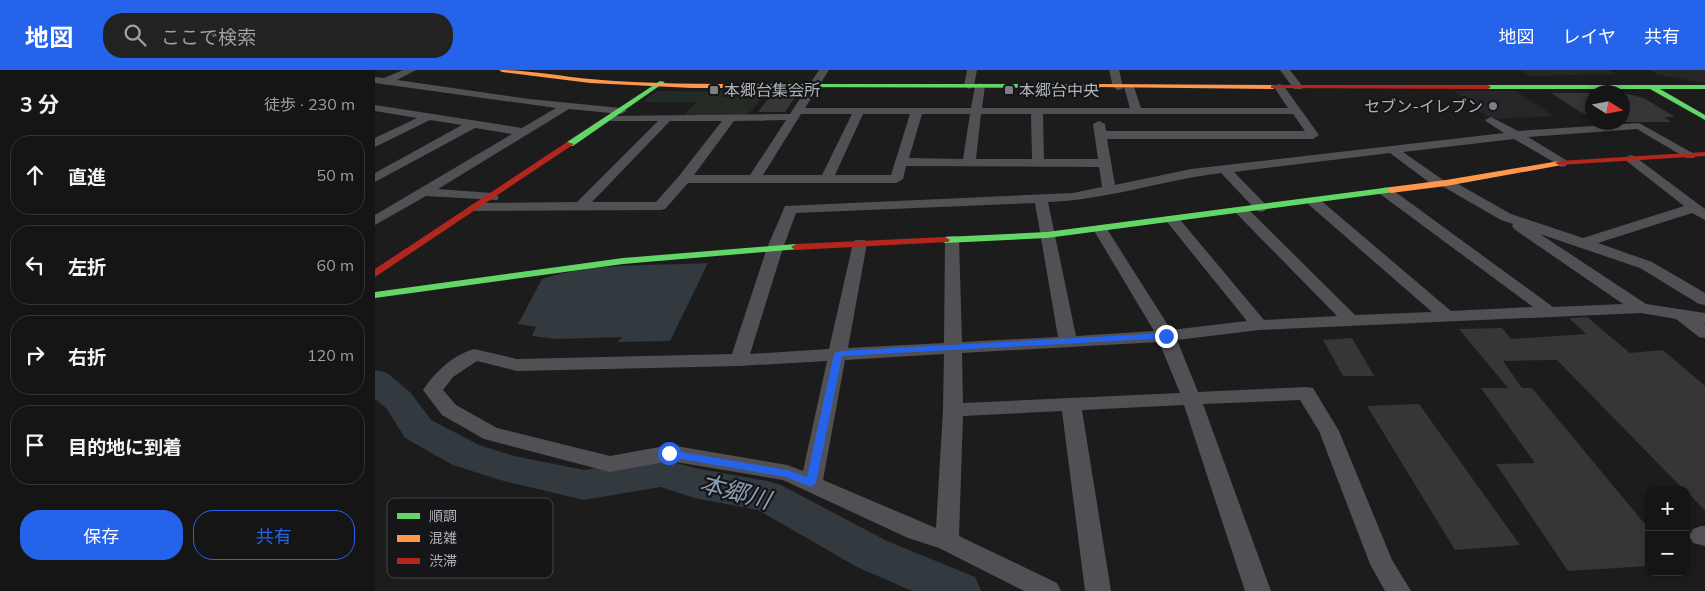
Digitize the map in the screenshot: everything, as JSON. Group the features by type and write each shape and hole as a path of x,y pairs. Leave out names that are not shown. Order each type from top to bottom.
{"street":[{"path":"378,82 411,70"},
{"path":"502,70 590,81 658,86 1705,87"},
{"path":"754,179 824,70"},
{"path":"969,162 977,111 972,70"},
{"path":"1114,70 1136,111"},
{"path":"1285,70 1298,87"},
{"path":"375,274 658,86 671,74"},
{"path":"1629,74 1705,118"},
{"path":"1643,74 1705,109"},
{"path":"378,82 616,114 668,117 731,117 859,111 1297,111"},
{"path":"1101,135 1313,135 1279,87"},
{"path":"375,221 567,106"},
{"path":"377,110 428,116 523,132"},
{"path":"827,179 859,111"},
{"path":"684,179 896,179 917,111"},
{"path":"1037,111 1037,162"},
{"path":"1096,111 1109,190"},
{"path":"375,143 428,116"},
{"path":"580,207 668,117"},
{"path":"475,207 660,206 684,179 731,117"},
{"path":"1491,120 1562,163"},
{"path":"375,178 473,124"},
{"path":"739,360 775,248 790,209 1073,197 1191,173 1515,135 1639,126 1690,155"},
{"path":"1393,150 1443,183 1506,217 1641,308"},
{"path":"375,295 623,261 775,248 1047,235 1100,230 1443,183 1562,163 1705,154"},
{"path":"1630,159 1699,212"},
{"path":"901,162 1104,163"},
{"path":"1224,169 1262,208"},
{"path":"1385,191 1550,312"},
{"path":"422,192 492,196"},
{"path":"1041,199 1068,342"},
{"path":"1313,201 1447,316"},
{"path":"1241,210 1351,321"},
{"path":"1584,243 1699,212"},
{"path":"1506,217 1646,265 1705,300"},
{"path":"1172,219 1259,325"},
{"path":"1100,230 1166,336 1191,397 1258,591"},
{"path":"947,541 953,410 952,239"},
{"path":"811,483 839,354 860,243"},
{"path":"1048,591 947,541 915,531 787,473 669,453 610,464 491,434 449,410 433,390 447,373 475,355 517,365 739,360 1166,336 1259,325 1447,316 1641,308 1705,318"},
{"path":"1682,314 1705,333"},
{"path":"953,410 1191,397 1306,393 1329,432 1382,564 1398,591"},
{"path":"1071,404 1098,591"}],"shaded area":[{"path":"1520,70 1609,70 1616,74 1529,76"},
{"path":"1650,70 1705,70 1705,83 1658,75"},
{"path":"657,91 767,92 747,115 684,115 696,102 642,102"},
{"path":"1454,91 1516,91 1555,116 1492,119 1473,108"},
{"path":"708,263 670,341 618,342 622,337 556,339 532,336 536,327 518,324 542,279 603,267"}],"building":[{"path":"1551,93 1585,93 1585,114"},
{"path":"1630,95 1644,98 1675,117 1664,117 1671,122 1630,122"},
{"path":"770,96 796,96 785,112 758,112"},
{"path":"1587,317 1630,353 1663,350 1705,386 1705,511 1690,494 1690,486 1680,486 1557,360 1503,361 1522,388 1532,388 1645,524 1645,566 1568,571 1496,464 1535,463 1481,388 1508,388 1459,329 1502,328 1511,339 1586,334 1569,318"},
{"path":"1352,338 1374,376 1343,376 1323,340"},
{"path":"1419,404 1520,545 1455,550 1367,406"}],"waterway":[{"name":"本郷川","path":"375,381 399,401 418,429 466,455 514,470 584,485 660,473 695,483 767,496 872,554 959,591"}],"traffic: fast":[{"path":"570,144 662,82"},
{"path":"761,86 1099,86"},
{"path":"1488,87 1705,87"},
{"path":"1653,88 1705,118"},
{"path":"945,240 1047,235 1391,190"},
{"path":"375,295 623,261 796,247"}],"traffic: slow":[{"path":"502,70 590,81 692,86 761,86"},
{"path":"1099,86 1273,87"},
{"path":"1391,190 1446,183 1559,163"}],"traffic: jam":[{"path":"1273,87 1488,87"},
{"path":"375,274 570,144"},
{"path":"1559,163 1705,154"},
{"path":"796,247 945,240"}],"place":[{"name":"本郷台集会所","path":"714,90"},
{"name":"本郷台中央","path":"1009,90"},
{"name":"セブン-イレブン","path":"1493,106"}],"route":[{"path":"669,453 787,473 811,483 839,354 1166,336"}]}
